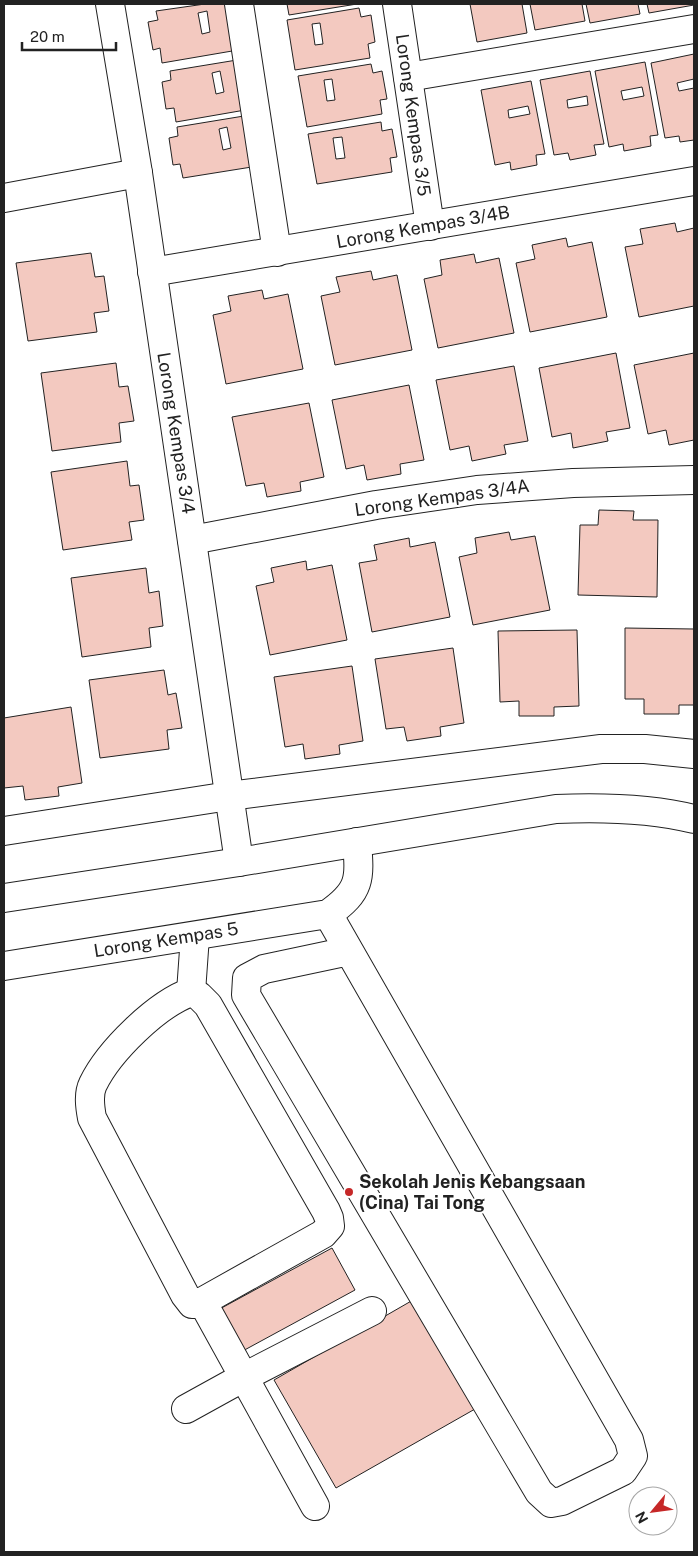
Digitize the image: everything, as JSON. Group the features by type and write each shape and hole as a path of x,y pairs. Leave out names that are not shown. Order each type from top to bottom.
{"street":[{"name":"Lorong Kempas 3/4","path":"110,4 138,173 239,862"},
{"path":"239,4 278,252"},
{"name":"Lorong Kempas 3/5","path":"397,4 430,226"},
{"path":"408,77 694,30"},
{"path":"4,198 138,173"},
{"name":"Lorong Kempas 3/4B","path":"152,272 694,181"},
{"name":"Lorong Kempas 3/4A","path":"192,540 376,505 477,490 573,483 694,480"},
{"path":"4,831 229,796 601,749 645,749 694,754"},
{"path":"4,898 239,862 556,809 599,807 668,813 694,819"},
{"path":"349,951 264,968 247,978 246,995 538,1492 551,1503 562,1501 623,1471 633,1456 629,1440 328,914 344,903 353,890 359,873 357,842"},
{"name":"Lorong Kempas 5","path":"4,966 328,914"},
{"path":"191,992 195,936"},
{"path":"191,992 199,996 208,1005 330,1218 330,1226 327,1231 203,1303 192,1304 184,1295 92,1118 89,1104 93,1085 106,1063 122,1044 149,1018 180,996 191,992"},
{"path":"203,1303 315,1506"},
{"path":"186,1409 372,1311"}],"building":[{"path":"205,4 230,4 238,50 162,63 160,48 153,50 148,22 158,20 156,11","holes":["207,11 210,32 202,34 198,13"]},
{"path":"287,4 357,4 289,15"},
{"path":"470,4 522,4 527,33 477,42"},
{"path":"530,4 582,4 585,21 535,30"},
{"path":"586,4 638,4 640,14 590,23"},
{"path":"647,4 694,4 694,5 649,13"},
{"path":"359,8 361,17 371,15 375,42 368,44 370,58 295,70 287,20","holes":["320,23 323,44 315,45 312,24"]},
{"path":"694,54 694,79 677,83 679,91 694,88 694,140 680,142 679,136 665,138 651,63"},
{"path":"243,59 251,109 176,122 174,108 166,109 162,82 171,80 170,71","holes":["220,71 224,92 216,94 212,73"]},
{"path":"645,62 658,135 650,136 651,146 624,151 623,144 609,147 595,71","holes":["642,87 644,96 623,100 621,91"]},
{"path":"371,64 373,73 382,71 387,99 380,100 382,114 307,127 298,76","holes":["332,79 335,100 327,101 324,80"]},
{"path":"590,71 604,144 594,145 596,155 570,160 568,153 554,155 540,80","holes":["587,96 588,105 568,108 567,100"]},
{"path":"531,81 545,154 536,155 537,165 511,170 510,162 495,165 481,90","holes":["528,106 530,114 509,118 508,110"]},
{"path":"250,115 258,166 183,178 180,164 173,165 169,138 178,136 177,127","holes":["227,127 231,148 223,150 219,129"]},
{"path":"381,122 382,131 392,129 397,157 390,158 392,172 317,184 308,134","holes":["342,137 345,158 336,159 333,138"]},
{"path":"675,223 677,232 694,228 694,306 639,317 625,247 643,244 640,229"},
{"path":"566,238 568,247 592,242 607,317 530,332 516,263 535,259 532,245"},
{"path":"91,253 95,277 104,276 109,311 94,313 97,332 28,341 16,263"},
{"path":"474,254 476,263 499,258 514,333 438,348 424,279 442,275 440,260"},
{"path":"371,271 373,280 397,275 412,350 335,365 321,296 340,292 336,277"},
{"path":"262,290 264,299 288,294 303,369 226,384 213,315 231,311 228,296"},
{"path":"616,353 630,428 606,432 608,441 573,448 571,433 552,437 539,368"},
{"path":"694,353 694,440 669,445 666,430 648,434 634,365"},
{"path":"116,363 119,387 128,386 134,421 119,423 121,442 52,451 41,373"},
{"path":"514,366 528,441 504,445 506,454 472,461 469,446 450,450 436,380"},
{"path":"409,385 424,460 400,464 401,474 367,480 364,465 346,469 332,400"},
{"path":"309,403 324,477 300,482 301,491 267,497 264,483 246,486 232,417"},
{"path":"127,461 130,486 139,485 144,520 129,522 132,540 63,550 51,472"},
{"path":"599,510 634,511 633,520 658,520 657,597 578,595 580,525 598,525"},
{"path":"509,532 511,540 535,536 550,610 473,625 459,557 477,553 475,538"},
{"path":"409,538 410,547 435,542 450,617 372,632 359,563 377,560 374,545"},
{"path":"306,561 307,570 332,565 347,640 270,655 256,586 274,582 271,568"},
{"path":"146,568 149,593 159,591 163,626 149,628 151,647 82,657 71,578"},
{"path":"625,628 694,629 694,705 679,705 679,714 644,714 644,699 625,699"},
{"path":"577,630 579,706 554,707 554,716 519,716 519,701 500,702 498,631"},
{"path":"453,648 464,723 440,727 441,736 407,741 404,727 386,729 375,659"},
{"path":"352,666 363,741 339,745 340,754 305,759 303,744 285,747 274,677"},
{"path":"164,670 168,695 176,693 182,728 167,730 169,749 100,758 89,680"},
{"path":"71,707 82,783 58,787 59,796 25,800 23,786 4,788 4,718"},
{"path":"332,1248 355,1290 239,1353 216,1311"},
{"path":"413,1300 475,1409 336,1488 274,1380"}],"place":[{"name":"Sekolah Jenis Kebangsaan (Cina) Tai Tong","path":"349,1192"}]}
